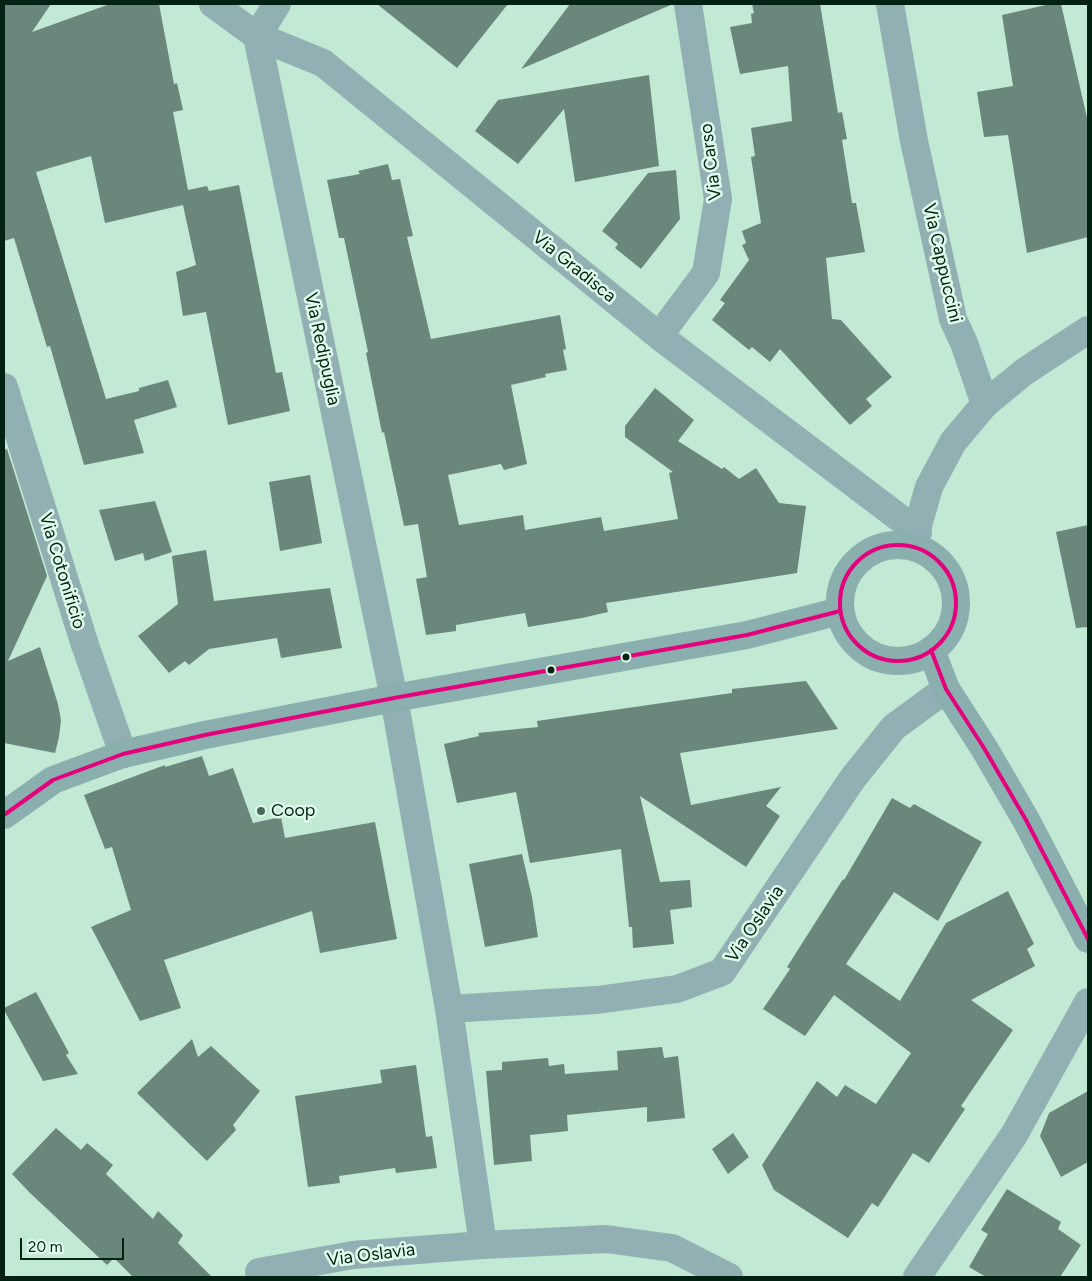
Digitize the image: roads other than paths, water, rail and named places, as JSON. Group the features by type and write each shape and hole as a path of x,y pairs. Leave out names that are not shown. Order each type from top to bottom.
{"main road":[{"path":"915,539 949,574 956,605 952,624 941,642 916,658 900,661 884,659 856,643 846,630 840,611 841,592 847,574 859,560 875,549 915,539"},
{"path":"4,815 53,780 123,754 205,735 394,698 747,635 840,611"},
{"path":"931,650 946,689 984,748 1021,812 1088,939"}],"street":[{"name":"Via Gradisca","path":"213,4 257,36 324,63 659,336 915,539"},
{"path":"257,36 277,4"},
{"name":"Via Carso","path":"659,336 706,273 718,199 688,4"},
{"name":"Via Cappuccini","path":"890,4 914,141 953,319 964,343 985,404"},
{"name":"Via Redipuglia","path":"257,36 394,698"},
{"path":"915,539 929,487 953,442 985,404 1024,372 1088,330"},
{"name":"Via Cotonificio","path":"4,387 85,645 123,754"},
{"name":"Via Oslavia","path":"449,1009 597,1000 677,989 722,972 853,778 894,726 946,689"},
{"path":"394,698 449,1009 483,1245"},
{"path":"917,1277 1014,1135 1088,1002"},
{"name":"Via Oslavia","path":"259,1272 353,1255 483,1245 606,1239 672,1248 729,1277"}],"place":[{"name":"Coop","path":"261,811"}]}
